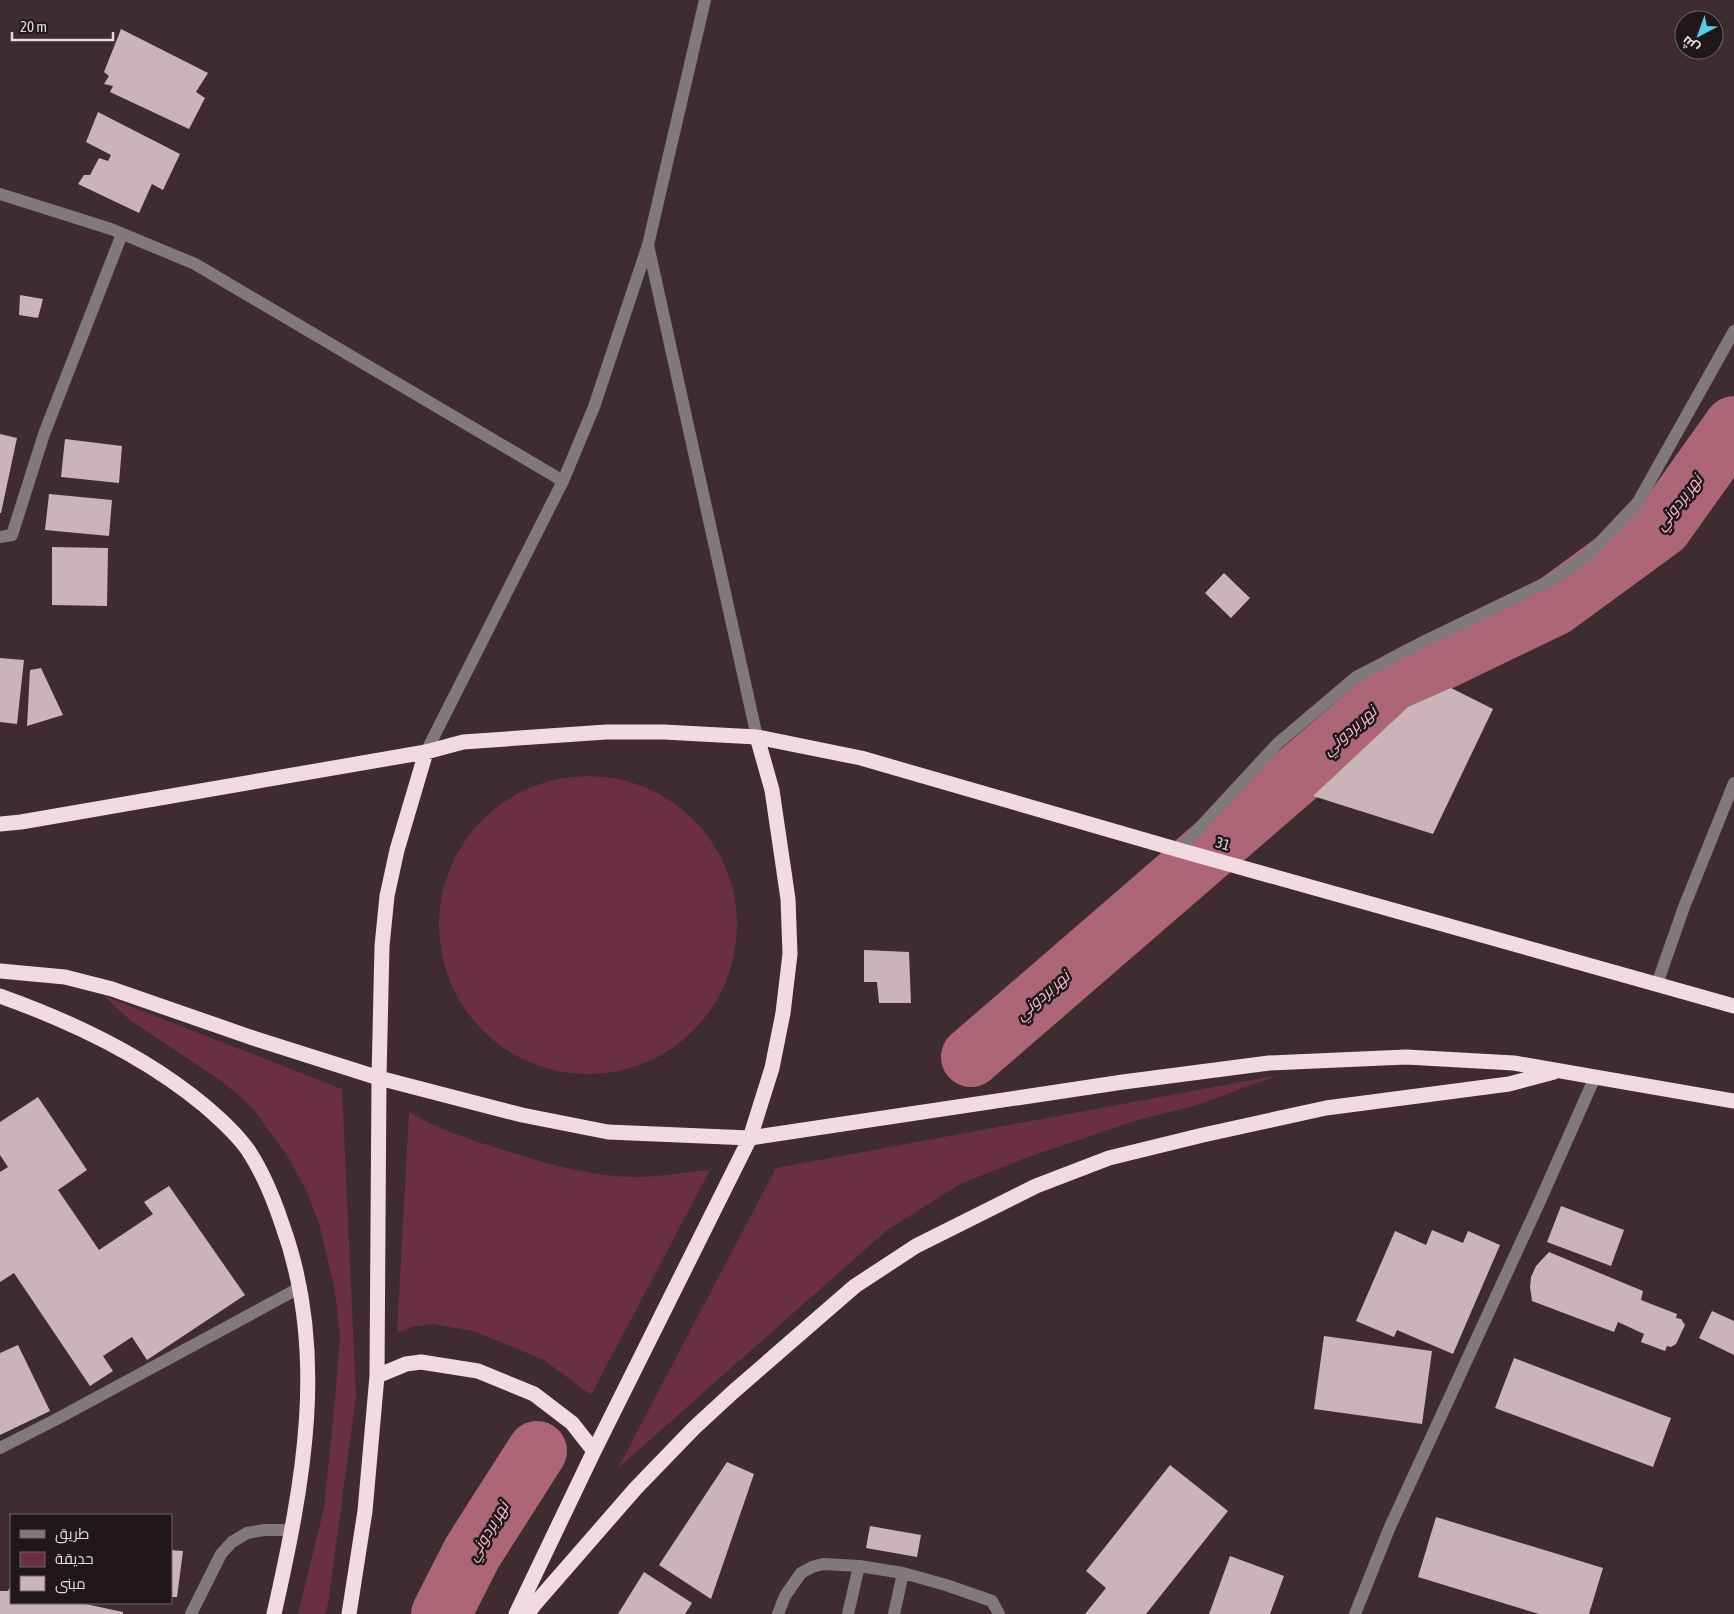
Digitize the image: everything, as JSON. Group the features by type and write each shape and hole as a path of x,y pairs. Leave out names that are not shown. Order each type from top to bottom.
{"highway":[{"name":"31","path":"0,824 426,752 463,742 606,732 664,732 757,737 861,758 1179,850 1734,1006"},
{"path":"516,1614 594,1451 750,1138 772,1068 783,1013 790,954 788,899 772,790 757,737"},
{"path":"349,1614 365,1511 377,1376 382,946 387,896 397,850 426,752"},
{"path":"0,971 65,977 112,989 250,1037 380,1078 522,1115 608,1132 750,1138 1268,1063 1406,1057 1495,1061 1560,1070 1734,1101"},
{"path":"0,997 36,1009 82,1030 156,1069 193,1096 222,1120 248,1150 274,1200 292,1251 301,1287 308,1365 306,1428 292,1530 274,1614"},
{"path":"528,1614 636,1488 694,1428 855,1286 916,1246 1036,1186 1109,1158 1326,1108 1509,1084 1560,1070"},
{"path":"377,1376 406,1364 421,1362 478,1371 534,1394 572,1423 594,1451"}],"street":[{"path":"426,752 563,481 594,407 648,245 705,0"},
{"path":"0,194 122,234 195,264 563,481"},
{"path":"0,537 12,535 44,434 122,234"},
{"path":"648,245 757,737"},
{"path":"1179,850 1278,743 1356,677 1421,643 1554,579 1589,554 1638,502 1734,331"},
{"path":"1657,984 1684,907 1734,783"},
{"path":"1355,1614 1389,1529 1540,1202 1595,1076"},
{"path":"0,1448 301,1287"},
{"path":"191,1614 220,1554 232,1542 247,1533 264,1530 292,1530"},
{"path":"778,1614 785,1596 801,1573 823,1564 859,1566 903,1573 946,1585 992,1602 999,1614"},
{"path":"848,1614 859,1566"},
{"path":"894,1614 903,1573"}],"green space":[{"path":"588,776 617,779 645,787 671,801 703,830 726,868 734,896 737,925 734,954 726,982 712,1008 683,1040 645,1063 617,1071 588,1074 559,1071 531,1063 505,1049 473,1020 450,982 442,954 439,925 442,896 450,868 464,842 493,810 531,787 559,779"},
{"path":"104,996 342,1089 356,1397 328,1604 325,1614 298,1614 324,1508 340,1337 335,1291 319,1223 306,1190 288,1157 255,1111 240,1096 214,1076 130,1020"},
{"path":"1279,1075 1197,1105 1138,1120 1028,1157 960,1184 886,1231 618,1468 776,1168"},
{"path":"409,1112 432,1124 467,1138 537,1160 589,1173 642,1177 710,1170 591,1395 544,1360 473,1331 433,1324 411,1327 397,1333"}],"building":[{"path":"121,29 208,73 196,92 205,98 189,129 110,92 113,86 104,84 109,76 104,72"},
{"path":"98,112 180,154 163,190 152,184 139,213 78,184 84,175 90,175 99,158 108,161 111,155 86,142"},
{"path":"20,295 43,299 38,318 19,315"},
{"path":"0,434 17,438 1,513 0,513"},
{"path":"65,439 122,446 119,483 61,477"},
{"path":"49,494 112,500 109,536 45,530"},
{"path":"52,547 108,548 107,606 52,605"},
{"path":"1224,573 1250,598 1231,618 1205,593"},
{"path":"0,658 24,660 17,724 0,722"},
{"path":"41,668 63,715 27,726 30,670"},
{"path":"1451,688 1493,709 1433,834 1313,796 1408,707"},
{"path":"864,950 909,952 911,1003 879,1003 877,982 864,982"},
{"path":"38,1097 87,1170 58,1190 99,1250 153,1214 144,1202 169,1186 245,1295 147,1360 132,1337 103,1356 113,1371 90,1386 14,1273 0,1282 0,1172 8,1167 0,1155 0,1122"},
{"path":"1561,1206 1624,1230 1611,1266 1547,1242"},
{"path":"1432,1230 1463,1243 1468,1231 1500,1245 1453,1354 1397,1330 1394,1337 1356,1321 1395,1231 1426,1245"},
{"path":"1549,1252 1643,1291 1641,1300 1677,1314 1676,1318 1681,1319 1685,1325 1676,1344 1671,1347 1667,1346 1665,1351 1641,1342 1644,1334 1618,1322 1614,1332 1532,1301 1531,1277 1536,1266"},
{"path":"1712,1311 1734,1321 1734,1355 1699,1338"},
{"path":"1324,1336 1432,1351 1422,1424 1314,1409"},
{"path":"18,1345 50,1411 0,1435 0,1353"},
{"path":"1514,1358 1671,1418 1653,1467 1495,1408"},
{"path":"727,1462 754,1474 711,1599 659,1565"},
{"path":"1170,1465 1228,1511 1146,1614 1085,1614 1106,1588 1086,1571"},
{"path":"1436,1517 1603,1568 1589,1614 1539,1614 1418,1577"},
{"path":"870,1526 921,1535 917,1557 866,1548"},
{"path":"172,1550 183,1551 177,1597 172,1597"},
{"path":"1230,1556 1284,1576 1270,1614 1209,1614"},
{"path":"644,1572 692,1603 685,1614 618,1614"},
{"path":"10,1587 10,1604 86,1604 123,1612 123,1614 0,1614 0,1591 8,1591"}],"waterway":[{"name":"نهر بردوني","path":"971,1057 1415,673 1554,606 1662,527 1734,426"},
{"name":"نهر بردوني","path":"441,1614 472,1553 537,1451"}]}
